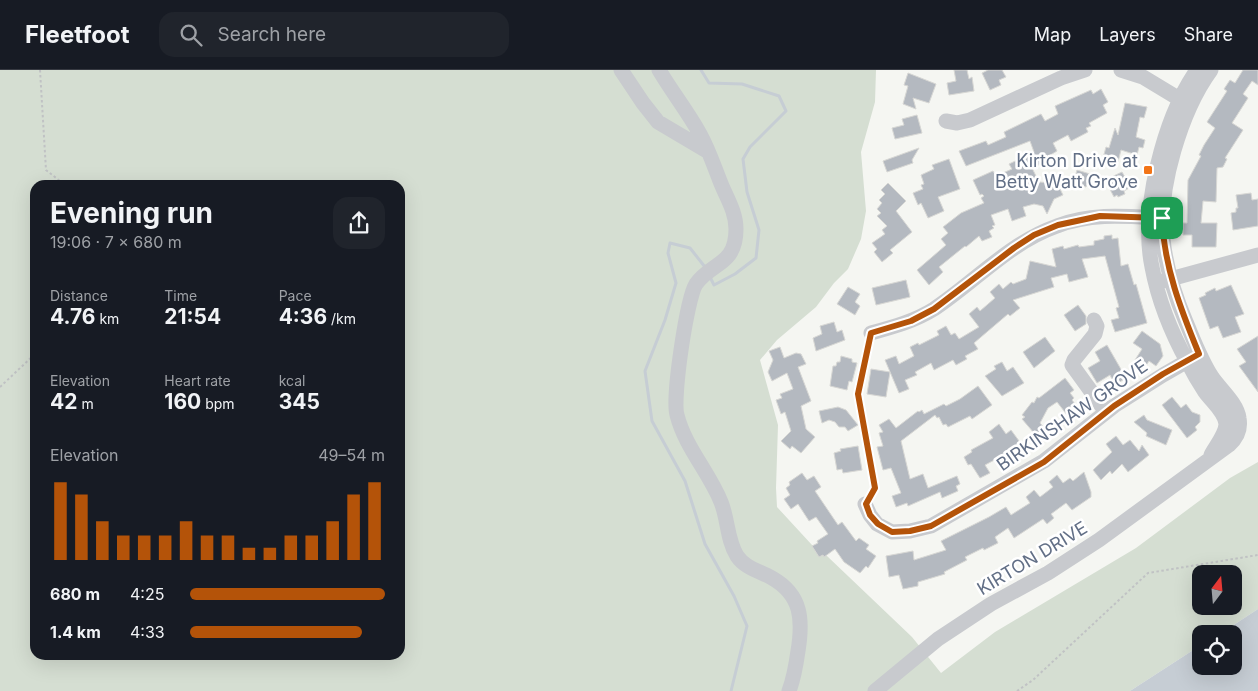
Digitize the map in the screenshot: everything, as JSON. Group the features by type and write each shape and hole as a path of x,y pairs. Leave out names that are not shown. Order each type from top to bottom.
{"street":[{"path":"621,70 658,122 707,151"},
{"path":"659,70 701,136 732,208 736,227 734,244 730,253 724,262 707,274 695,286 690,298 675,398 676,412 690,448 721,500 732,546 739,559 784,587 797,606 801,621 795,684 789,691"},
{"path":"946,121 957,123 970,120 1061,78 1085,70"},
{"path":"1121,70 1143,77 1184,102"},
{"name":"KIRTON DRIVE","path":"875,691 938,639 991,604 1048,573 1099,540 1236,438 1240,418 1237,410 1213,378 1193,358 1172,330 1150,257 1156,218 1178,136 1184,102 1197,70"},
{"name":"KIRTON DRIVE","path":"1184,102 1211,70"},
{"path":"871,333 911,321 934,309 1014,248 1034,235 1058,225 1100,216 1156,218"},
{"name":"KIRTON DRIVE","path":"1156,218 1185,319 1193,358"},
{"path":"1156,282 1258,255"},
{"path":"1094,320 1098,326 1096,334 1072,365 1106,412"},
{"name":"BIRKINSHAW GROVE","path":"866,504 874,520 892,532 910,531 931,526 1044,462 1106,412 1163,374 1193,358"}],"path":[{"path":"40,70 46,170 59,180"},
{"path":"866,504 875,488 858,394 871,333"},
{"path":"0,387 30,359"},
{"path":"1017,691 1033,680 1148,573 1258,555"}],"shaded area":[{"path":"0,70 876,70 875,102 861,152 866,211 861,239 848,269 834,283 816,307 777,340 760,360 778,425 777,507 812,545 827,556 912,637 941,673 995,632 1136,548 1230,478 1258,462 1258,609 1234,625 1192,625 1192,651 1130,691 0,691"},
{"path":"1258,609 1258,691 1130,691 1192,651 1192,675 1242,675 1242,625 1234,625"}],"building":[{"path":"954,70 967,70 969,79 972,77 974,91 949,95 947,83 956,81"},
{"path":"988,70 1002,70 1006,77 999,80 1001,85 990,90 982,73"},
{"path":"1243,70 1258,70 1258,85 1252,81 1243,94 1248,98 1232,123 1243,130 1225,158 1227,159 1223,167 1217,168 1216,202 1203,201 1201,223 1217,223 1216,247 1192,247 1192,235 1183,235 1183,223 1187,223 1188,180 1201,156 1199,155 1204,145 1215,128 1207,122 1227,91 1224,89 1230,80 1235,83"},
{"path":"908,73 936,84 929,103 913,98 916,109 903,104 908,86 904,85"},
{"path":"1101,89 1108,102 1103,105 1107,113 1089,123 1091,126 1086,128 1088,132 1071,141 1068,135 1053,143 1057,151 1042,160 1043,163 1032,168 1039,182 1052,183 1056,181 1063,195 1054,199 1047,214 1043,206 1034,204 1023,207 1026,216 1012,221 1008,209 991,215 995,225 989,231 992,237 982,241 979,236 965,246 939,267 943,272 929,285 917,270 946,245 941,239 948,233 943,227 961,213 984,203 981,198 984,196 980,195 973,180 993,171 996,176 1012,169 1009,164 1034,152 1030,141 966,166 959,151 986,141 988,145 1006,137 1004,132 1041,114 1045,121 1058,114 1055,106 1091,90 1093,94"},
{"path":"1125,103 1147,107 1144,118 1140,117 1136,137 1145,140 1143,148 1139,147 1137,155 1121,150 1118,162 1103,158 1106,147 1109,148 1115,128 1118,135"},
{"path":"917,115 922,133 895,139 892,128 904,125 902,119"},
{"path":"919,148 912,160 913,163 887,172 883,161"},
{"path":"949,159 960,189 938,197 944,211 928,218 921,203 918,205 913,193 923,189 921,185 924,184 921,175 934,169 932,165"},
{"path":"1077,170 1090,174 1086,187 1073,184"},
{"path":"1122,172 1131,187 1124,191 1125,194 1114,197 1105,180"},
{"path":"888,183 906,201 896,211 912,232 890,250 893,253 882,262 874,252 877,249 872,243 885,234 882,230 887,226 877,216 881,213 877,209 882,203 879,200 885,194 881,190"},
{"path":"1251,193 1252,200 1258,199 1258,226 1233,230 1231,213 1236,212 1236,208 1238,208 1236,195"},
{"path":"1112,235 1112,239 1118,238 1121,266 1128,264 1147,323 1115,332 1111,320 1119,318 1116,308 1119,307 1105,256 1082,259 1088,277 1069,282 1067,274 1051,278 1054,287 1013,300 1020,308 1010,316 1008,314 974,343 978,349 965,356 967,359 956,365 953,360 934,370 931,363 915,372 917,375 905,380 909,389 899,393 885,360 896,356 899,364 914,356 910,347 918,343 919,345 939,335 937,331 946,326 951,335 955,333 959,339 979,327 969,314 977,307 980,311 995,298 990,292 999,284 1003,289 1011,282 1013,284 1026,279 1030,261 1056,267 1052,249 1063,246 1064,249 1078,245 1079,247 1094,245 1094,241 1104,239 1104,236"},
{"path":"906,280 910,297 876,305 872,288"},
{"path":"1231,285 1244,314 1235,317 1241,332 1223,338 1218,326 1210,329 1199,298 1215,288 1216,291"},
{"path":"848,287 860,294 855,302 860,306 855,315 837,304"},
{"path":"1078,305 1086,316 1086,324 1075,331 1064,315"},
{"path":"834,322 837,332 842,330 845,340 816,351 813,338 822,334 820,326"},
{"path":"1142,331 1160,344 1163,356 1156,366 1149,361 1145,367 1135,360 1142,349 1133,343"},
{"path":"1258,336 1258,392 1239,366 1246,362 1237,349"},
{"path":"1045,337 1055,351 1034,368 1023,352"},
{"path":"1107,345 1126,378 1115,385 1110,375 1097,383 1088,368 1100,361 1095,352"},
{"path":"780,347 784,358 796,353 801,354 806,364 798,367 811,401 801,406 806,429 815,437 801,453 792,446 790,449 781,441 791,431 785,412 781,414 776,400 782,398 780,394 793,389 787,373 772,381 768,372 773,360 769,351"},
{"path":"841,356 852,359 852,362 857,363 852,382 849,381 847,390 830,386 833,366 840,362"},
{"path":"1002,362 1007,371 1013,367 1024,383 1002,396 985,376 996,369 994,366"},
{"path":"871,369 890,372 886,397 867,394"},
{"path":"1065,378 1074,390 1070,393 1074,398 1072,400 1078,408 1068,416 1057,402 1048,408 1040,423 1048,432 1040,440 1022,419 1025,417 1022,415 1032,402 1034,403 1037,397 1039,398"},
{"path":"978,386 992,405 972,419 970,416 948,427 946,424 943,425 939,417 937,418 935,415 901,441 910,479 923,474 928,488 957,476 960,484 956,486 958,491 942,498 940,492 908,506 907,503 896,507 892,496 901,493 891,468 883,470 877,447 883,446 879,433 883,432 879,425 889,419 896,428 918,411 922,410 924,414 944,404 946,406"},
{"path":"1172,397 1181,408 1186,404 1192,412 1200,415 1200,422 1195,427 1197,430 1187,438 1162,405"},
{"path":"838,407 846,410 858,425 848,431 845,427 839,427 835,422 829,420 822,423 819,411"},
{"path":"1144,415 1147,420 1172,430 1166,445 1146,436 1147,433 1134,422"},
{"path":"999,424 1006,434 1011,430 1022,445 1012,453 1014,456 1004,463 1000,457 985,465 990,473 980,478 971,464 968,465 964,457 972,452 971,450 993,438 989,432"},
{"path":"1116,436 1123,445 1130,440 1139,451 1142,445 1149,455 1128,472 1122,464 1112,474 1110,471 1101,480 1093,470 1112,452 1106,444"},
{"path":"858,446 862,470 843,473 842,469 837,470 834,453 841,451 840,449"},
{"path":"1084,472 1091,497 1072,510 1066,503 1051,514 1054,518 1047,524 1043,519 1014,538 1008,528 995,537 998,543 965,557 967,560 944,572 945,574 918,582 918,586 903,589 899,575 889,577 886,556 913,551 914,560 946,550 941,541 1006,507 1011,515 1030,503 1026,497 1034,490 1040,497 1053,487 1049,482 1057,475 1063,483 1070,478 1073,481"},
{"path":"802,473 807,480 814,476 821,487 815,491 838,525 842,522 856,541 859,538 869,545 866,549 876,556 868,568 866,566 860,573 844,562 835,549 824,557 823,555 819,557 812,546 828,534 816,517 809,521 798,504 791,509 784,499 790,495 786,488 790,485 789,482"}],"waterway":[{"path":"701,70 709,83 742,84 779,96 786,111 750,147 743,159 747,192 759,230 756,258 735,274 714,285 710,277"},
{"path":"705,267 690,248 670,243 668,253 676,283 665,320 645,371 652,421 685,481 705,544 734,596 747,626 731,691"}],"place":[{"name":"Kirton Drive at Betty Watt Grove","path":"1148,170"}],"route":[{"path":"1100,216 1162,218 1166,258 1176,295 1199,354 1163,374 1114,406 1044,462 931,526 910,531 892,532 878,524 870,515 866,504 875,488 858,394 871,333 911,321 934,309 1014,248 1034,235 1058,225 1100,216"}]}
